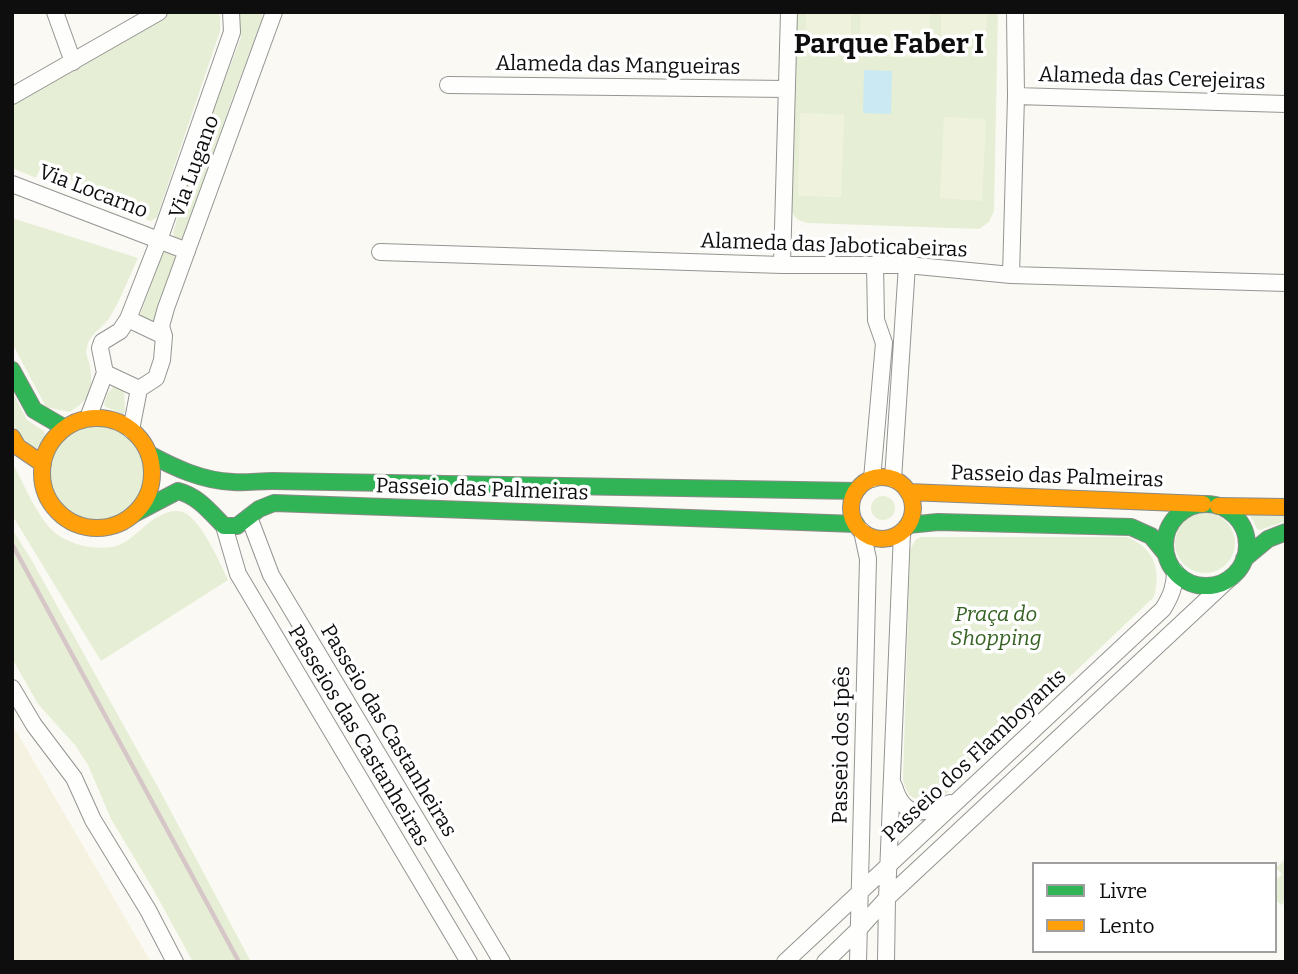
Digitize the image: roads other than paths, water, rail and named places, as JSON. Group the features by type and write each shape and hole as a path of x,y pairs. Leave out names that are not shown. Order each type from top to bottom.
{"street":[{"path":"55,12 73,62"},
{"path":"12,96 159,12"},
{"name":"Via Lugano","path":"88,418 105,373 100,348 102,342 120,331 128,319 159,240 232,32 230,12"},
{"name":"Via Lugano","path":"131,430 139,389 156,378 162,360 164,336 161,326 274,12"},
{"path":"782,265 789,12"},
{"path":"1011,275 1016,96 1015,12"},
{"name":"Alameda das Mangueiras","path":"448,85 787,89"},
{"name":"Alameda das Cerejeiras","path":"1016,96 1286,104"},
{"name":"Via Locarno","path":"12,184 187,251"},
{"name":"Alameda das Jaboticabeiras","path":"380,253 782,265 907,265 1011,275 1286,283"},
{"path":"873,478 884,343 876,320 875,264"},
{"path":"893,479 907,265"},
{"path":"128,319 164,336"},
{"path":"884,343 903,343"},
{"path":"12,370 34,410 65,428"},
{"path":"105,373 139,389"},
{"path":"134,514 147,496 152,475 149,454 139,437 131,430 104,418 88,418 65,428 50,443 43,464 42,478 48,498 55,509 65,517 87,527 112,526 178,491 193,496 224,526"},
{"path":"12,437 18,447 43,464"},
{"name":"Passeio das Palmeiras","path":"149,454 194,474 231,482 856,491"},
{"path":"883,477 893,479 902,484 912,500 912,517 905,529 895,537 886,539 869,536 859,528 851,508 852,499 866,481 883,477"},
{"path":"231,482 249,493 254,513"},
{"name":"Passeio das Palmeiras","path":"908,492 1286,507"},
{"name":"Passeio das Palmeiras","path":"224,526 237,526 274,503 859,528"},
{"path":"905,529 938,522 1131,527 1151,536 1179,577 1204,586 1229,579 1238,570 1247,546 1245,533 1230,512 1210,505 1190,507 1178,514 1169,526 1165,553"},
{"name":"Passeio das Castanheiras","path":"254,513 271,575 502,962"},
{"name":"Passeios das Castanheiras","path":"224,526 237,574 469,962"},
{"name":"Passeio dos Ipês","path":"858,962 868,559 859,528"},
{"path":"886,962 888,864 905,529"},
{"path":"1244,559 1268,539 1286,532"},
{"name":"Passeio dos Flamboyants","path":"785,962 1163,609 1175,586 1174,571"},
{"path":"243,584 253,578 271,575"},
{"name":"Passeio dos Flamboyants","path":"826,961 859,930 887,898 1229,579"},
{"path":"12,688 34,725 74,778 93,820 148,910 175,962"},
{"path":"892,778 897,795 905,808 918,813 929,812 961,797"},
{"path":"861,820 890,820"},
{"path":"913,842 916,854 928,860"},
{"path":"802,946 820,951 826,961"}],"water":[{"path":"864,70 892,71 891,114 863,113"}],"railway":[{"path":"12,544 239,962"}],"district":[{"name":"Parque Faber I","path":"889,45"}],"park label":[{"name":"Praça do Shopping","path":"996,627"}]}
